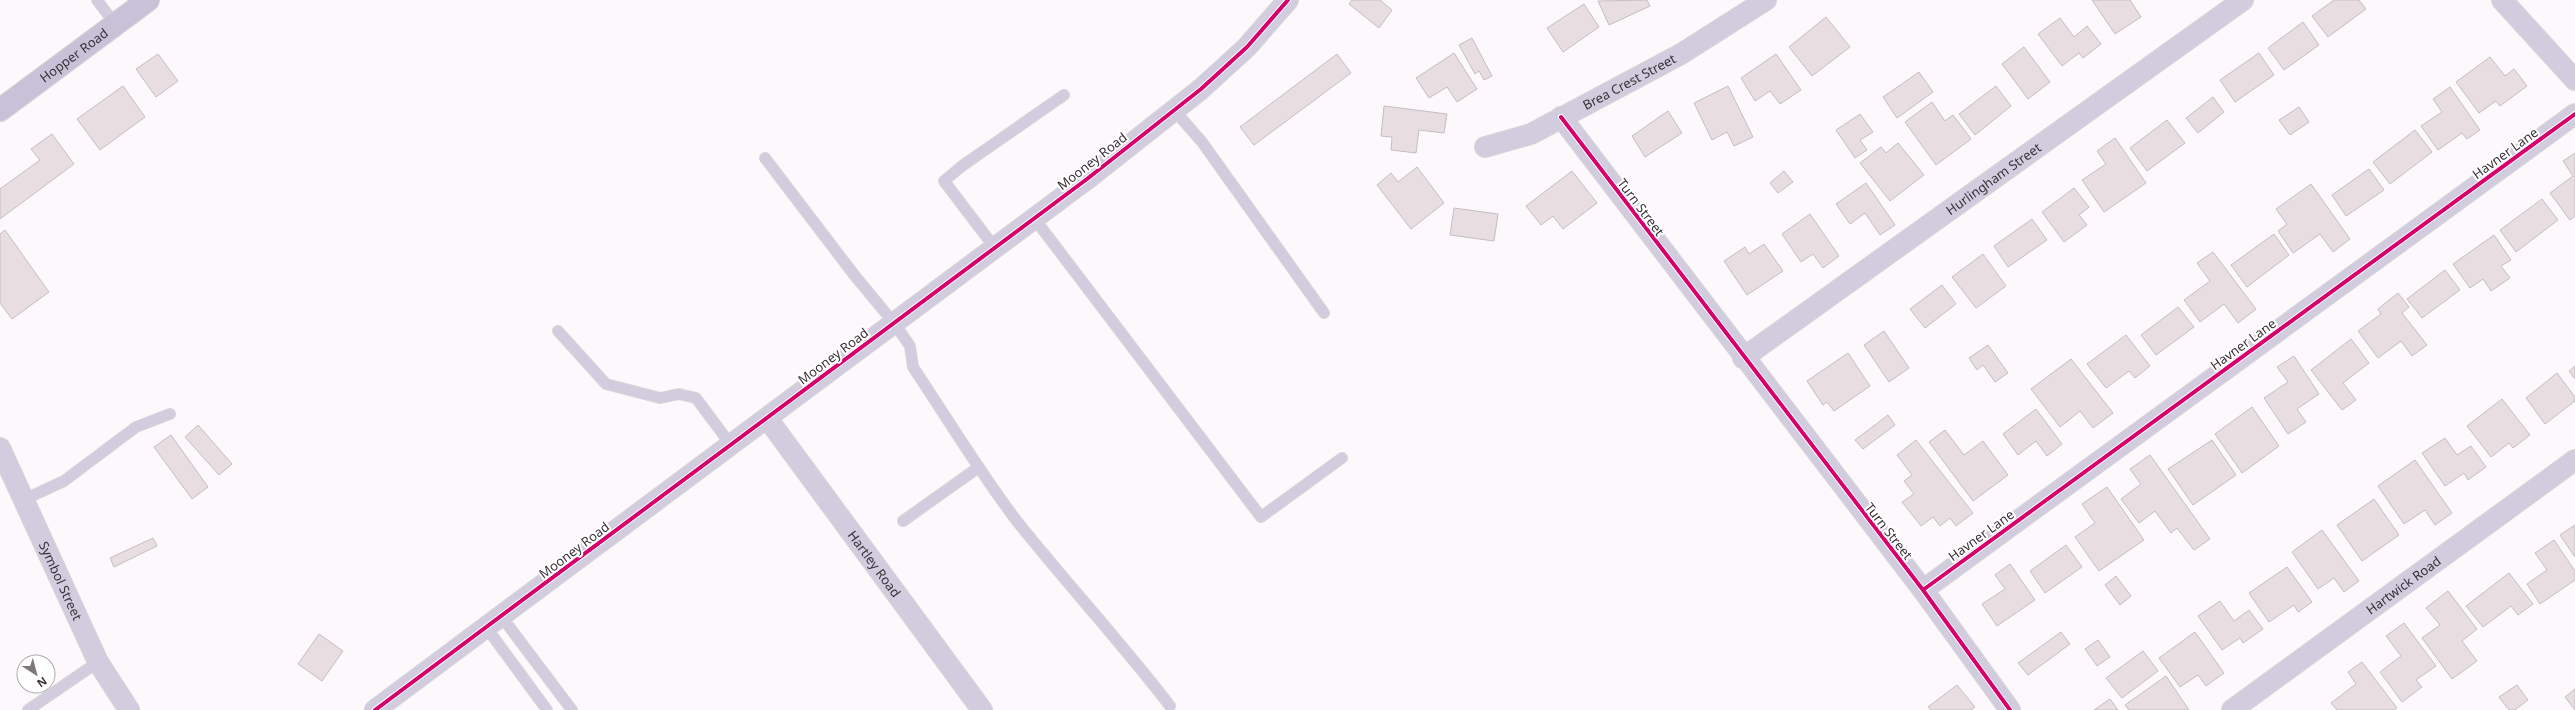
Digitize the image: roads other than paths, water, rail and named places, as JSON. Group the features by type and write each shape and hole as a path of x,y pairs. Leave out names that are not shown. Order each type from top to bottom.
{"main road":[{"name":"Hopper Road","path":"0,110 148,0"}],"street":[{"name":"Mooney Road","path":"375,710 1034,218 1174,110 1247,47 1288,0"},
{"name":"Brea Crest Street","path":"1485,147 1531,134 1681,54 1766,0"},
{"name":"Hurlingham Street","path":"1743,358 2243,0"},
{"path":"2502,0 2575,80"},
{"name":"Havner Lane","path":"1923,590 2575,114"},
{"name":"Turn Street","path":"1561,117 1743,358 1923,590 2010,710"},
{"name":"Hartley Road","path":"767,418 982,710"},
{"name":"Symbol Street","path":"0,448 98,662 129,710"},
{"name":"Hartwick Road","path":"2232,710 2575,460"}],"lane":[{"path":"97,0 115,24"},
{"path":"994,248 944,181 962,166 1064,95"},
{"path":"1174,110 1202,142 1324,313"},
{"path":"765,158 855,276 894,323 910,346 913,367 979,466 1020,524 1143,670 1170,706"},
{"path":"1034,218 1261,517 1342,458"},
{"path":"558,331 606,384 660,398 679,394 696,398 731,445"},
{"path":"23,500 64,481 136,427 170,414"},
{"path":"903,521 979,466"},
{"path":"494,622 547,710"},
{"path":"494,622 572,710"},
{"path":"28,710 98,662"}]}
